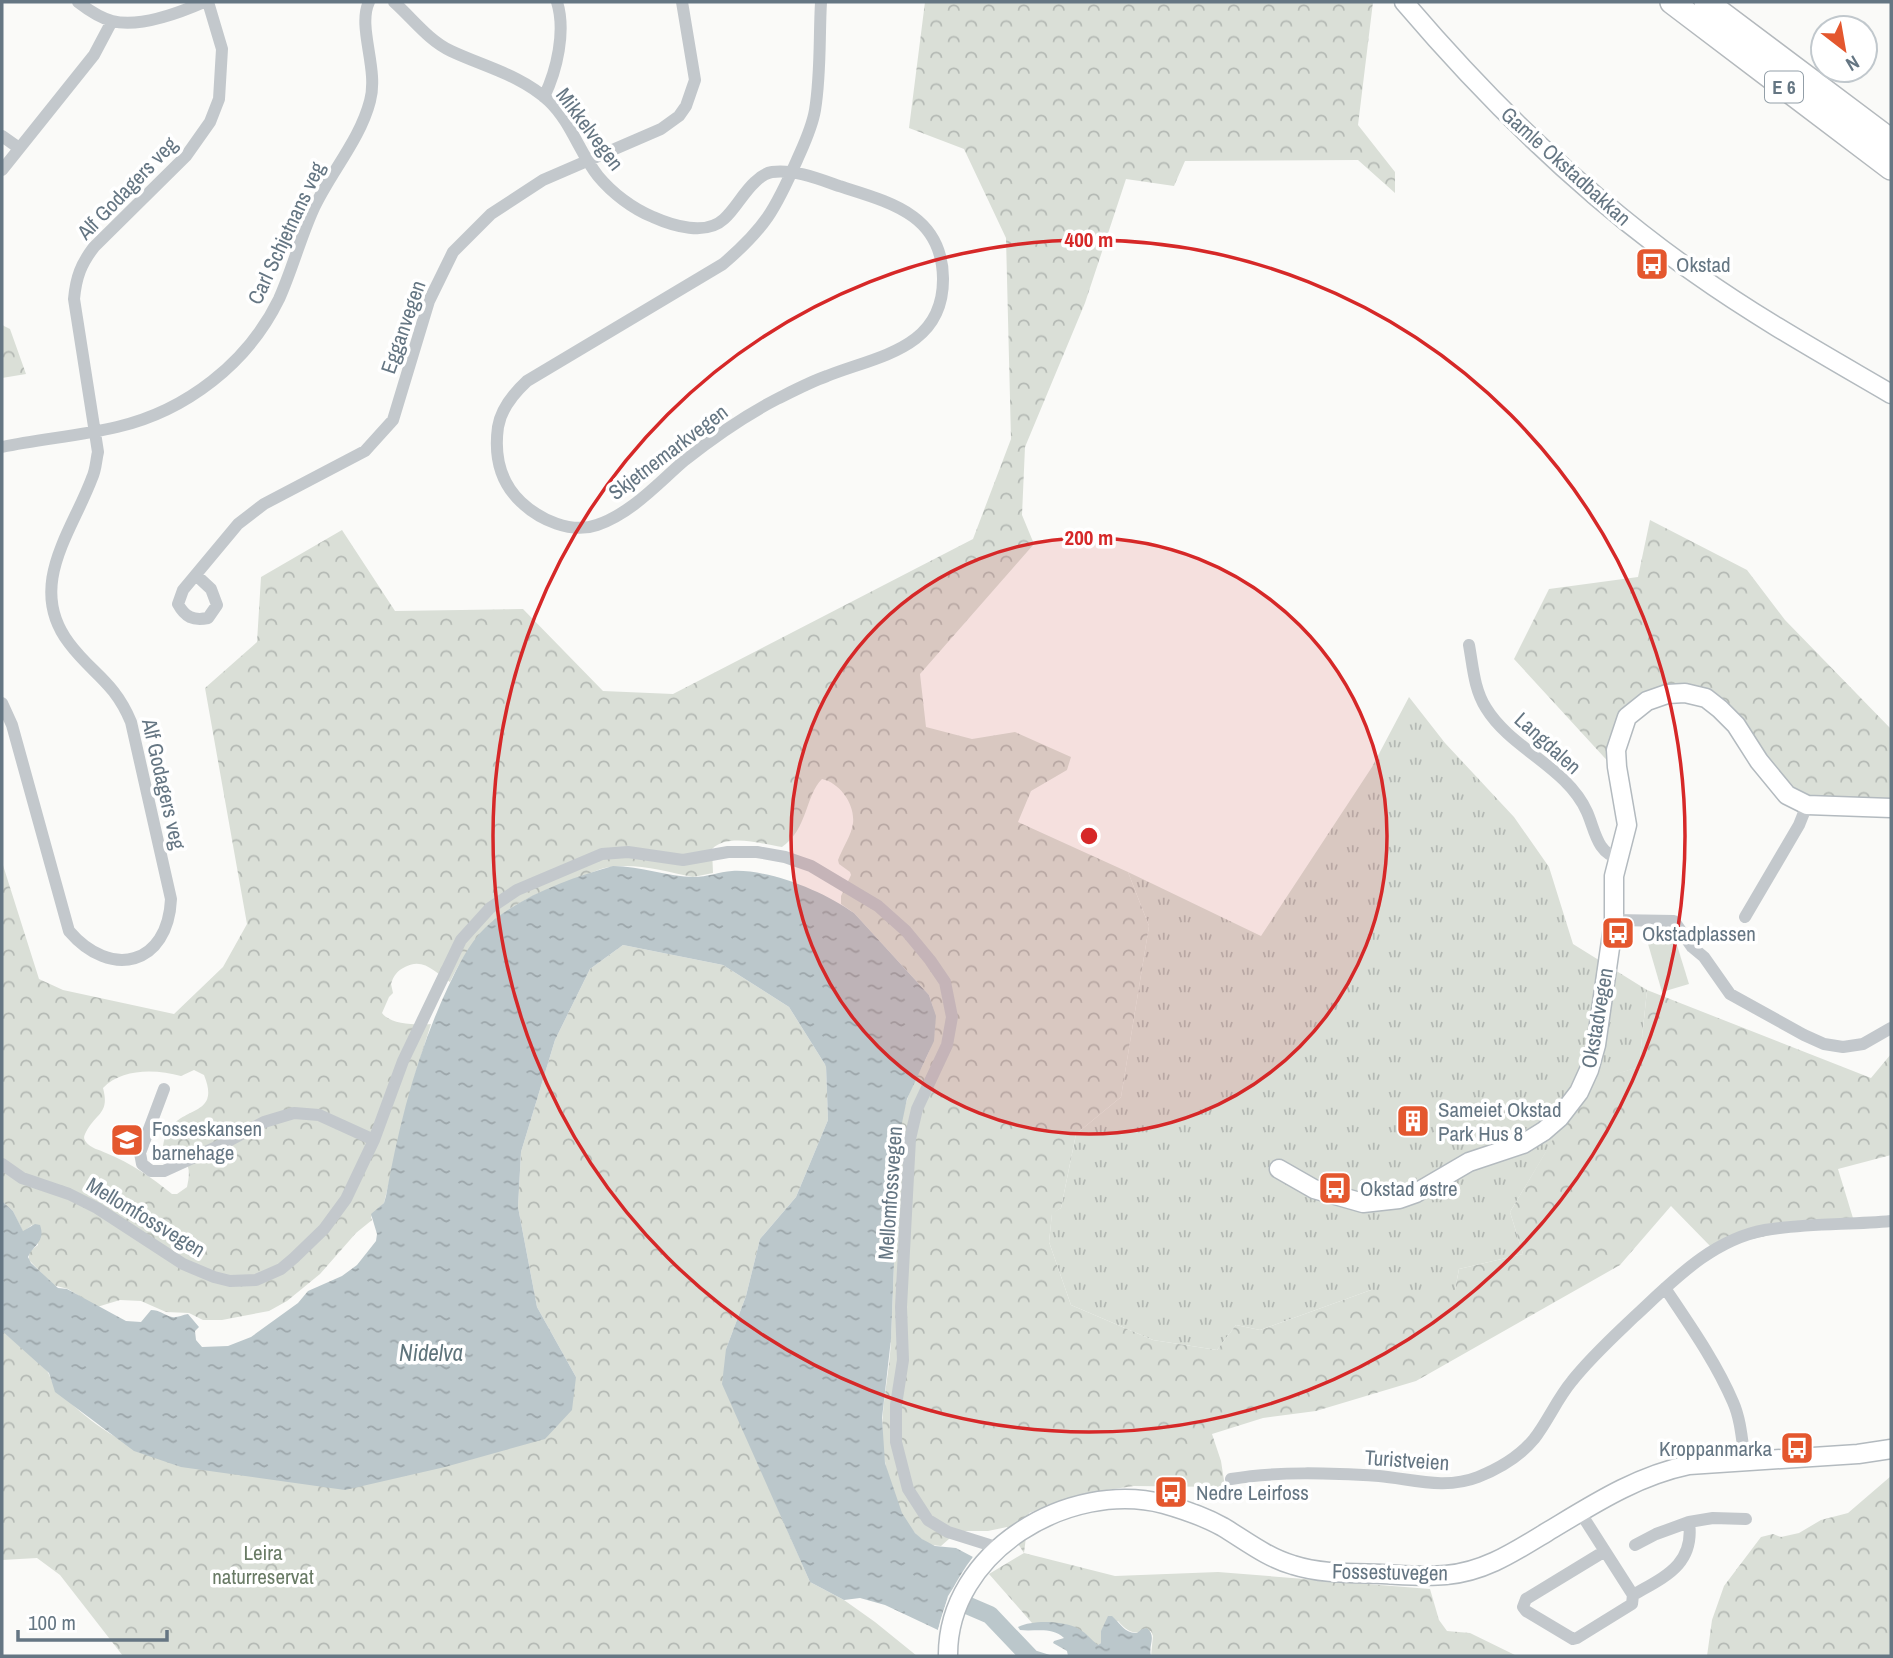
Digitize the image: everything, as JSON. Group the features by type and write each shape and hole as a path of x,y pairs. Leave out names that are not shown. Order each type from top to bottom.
{"highway":[{"name":"E 6","path":"1672,2 1891,168"},
{"name":"E 6","path":"1706,2 1891,141"}],"street":[{"path":"78,2 112,21 157,19 206,2"},
{"name":"Alf Godagers veg","path":"2,703 12,725 69,931 82,946 100,957 115,961 135,958 152,948 164,935 170,917 171,899 131,722 123,702 109,684 69,644 60,629 50,599 52,576 61,545 93,476 98,452 74,299 75,281 82,263 94,247 186,156 210,122 219,99 222,49 206,2"},
{"name":"Carl Schjetnans veg","path":"2,447 95,432 143,420 172,408 204,388 234,363 260,331 279,300 314,209 365,117 371,100 372,64 365,17 369,2"},
{"name":"Mikkelvegen","path":"394,2 441,45 507,73 544,97 563,118 598,176 631,205 652,217 676,225 705,229 716,226 762,175 772,172 791,173"},
{"path":"544,97 555,69 560,13 557,2"},
{"name":"Egganvegen","path":"196,575 238,524 264,504 365,451 393,421 429,301 453,252 491,214 543,180 661,129 671,123 686,106 695,80 682,2"},
{"name":"Skjetnemarkvegen","path":"791,173 891,203 904,209 922,224 935,244 942,262 943,282 936,312 926,330 892,354 826,376 765,405 727,428 632,506 594,527 560,525 532,512 508,488 500,471 496,452 499,423 514,393 558,360 723,264 765,224 778,204 791,173 810,131 818,84 821,2"},
{"name":"Gamle Okstadbakkan","path":"1404,2 1448,53 1523,131 1634,228 1696,275 1748,309 1891,394"},
{"path":"2,170 94,55 112,21"},
{"path":"2,136 19,148"},
{"name":"Langdalen","path":"1469,645 1479,695 1487,709 1498,724 1557,774 1577,796 1587,810 1601,847 1619,858"},
{"name":"Okstadvegen","path":"1279,1169 1314,1189 1332,1195 1363,1203 1381,1202 1416,1193 1469,1162 1523,1144 1544,1132 1559,1118 1579,1092 1596,1045 1614,920 1614,876 1627,825 1616,750 1628,717 1638,707 1667,694 1685,693 1706,698 1736,725 1759,761 1787,795 1807,805"},
{"path":"1745,917 1799,825 1807,805 1891,808"},
{"name":"Mellomfossvegen","path":"2,1164 22,1178 90,1204 183,1264 214,1277 242,1282 256,1280 281,1269 324,1229 346,1199 374,1140 403,1061 461,940 490,908 517,890 602,854 628,852 683,860 728,852 758,852 811,866 878,906 906,931 945,982 953,1017 947,1045 917,1109 911,1139 901,1307 903,1360 895,1427 899,1460 908,1489 928,1520 948,1532 999,1548"},
{"path":"1614,920 1674,921 1730,994 1824,1044 1863,1044 1891,1028"},
{"name":"Mellomfossvegen","path":"164,1089 139,1153 142,1164 151,1171 164,1171 264,1122 294,1113 318,1115 374,1140"},
{"name":"Turistveien","path":"1231,1479 1263,1474 1341,1475 1379,1476 1440,1484 1457,1483 1477,1477 1515,1456 1533,1440 1572,1380 1612,1337 1708,1253 1733,1239 1763,1231 1805,1225 1891,1221"},
{"path":"1665,1288 1733,1403 1745,1461"},
{"name":"Fossestuvegen","path":"948,1647 960,1598 982,1565 999,1548 1016,1535 1059,1511 1101,1500 1136,1499 1162,1504 1204,1518 1267,1554 1295,1566 1326,1571 1445,1576 1489,1566 1580,1512 1650,1475 1689,1465 1891,1450"},
{"path":"1580,1512 1605,1551 1633,1595 1632,1604 1577,1638 1567,1636 1523,1607 1526,1599 1605,1551"},
{"path":"1635,1545 1689,1522 1713,1518 1746,1519"},
{"path":"1633,1595 1667,1575 1683,1560 1691,1536 1689,1522"}],"green space":[{"path":"925,2 1373,2 1358,125 1395,172 1395,193 1358,160 1185,161 1174,186 1126,179 1085,303 1025,447 1022,515 1034,544 920,674 926,727 972,739 1015,732 1071,757 1067,770 1031,791 1018,822 1128,872 1149,926 1121,1097 1076,1134 1061,1208 1052,1214 1049,1242 1071,1305 1153,1340 1217,1350 1236,1325 1260,1330 1371,1290 1455,1290 1459,1269 1523,1254 1510,1212 1558,1131 1601,1078 1639,1067 1647,990 1871,1078 1891,1054 1891,1155 1838,1169 1856,1228 1792,1230 1712,1248 1671,1206 1620,1265 1416,1381 1316,1411 1263,1418 1212,1434 1221,1461 1225,1487 1134,1486 1086,1493 1029,1513 1024,1553 1007,1527 988,1531 958,1531 941,1546 928,1543 907,1523 899,1508 888,1476 882,1434 891,1338 899,1136 912,1086 930,1050 935,1025 934,1011 929,995 854,913 841,904 841,896 851,875 838,860 851,832 852,809 845,795 835,785 822,779 812,794 797,831 782,847 745,841 719,844 712,849 713,873 693,877 635,866 601,869 531,897 495,920 464,956 450,982 424,965 412,964 398,972 391,984 393,993 382,1013 398,1022 431,1024 415,1075 384,1203 371,1217 372,1220 356,1233 320,1274 287,1301 269,1311 222,1320 203,1320 189,1313 166,1312 141,1301 120,1300 97,1307 68,1289 53,1285 29,1260 29,1252 38,1245 32,1225 23,1232 13,1211 2,1201 2,862 39,979 63,990 174,1014 223,967 247,924 205,688 257,642 261,577 342,530 395,611 523,609 603,691 673,694 973,539 1011,439 1006,238 964,149 909,128","holes":["194,1070 204,1075 208,1090 207,1100 201,1107 174,1124 167,1134 163,1149 170,1156 184,1159 188,1166 187,1187 177,1194 172,1194 140,1171 85,1141 86,1132 101,1113 105,1103 103,1088 111,1081 129,1074 150,1071 181,1076"]},
{"path":"2,325 10,329 26,374 2,378"},
{"path":"1650,520 1747,570 1785,620 1891,729 1891,809 1811,808 1781,786 1739,727 1677,691 1628,721 1614,768 1514,659 1549,589 1638,577"},
{"path":"1409,697 1445,743 1514,817 1549,867 1573,944 1647,990 1639,1067 1601,1079 1558,1132 1510,1212 1523,1254 1459,1269 1455,1290 1371,1290 1260,1330 1236,1325 1217,1350 1153,1340 1071,1305 1049,1242 1052,1213 1061,1208 1076,1134 1121,1097 1149,926 1128,872 1261,936 1372,767"},
{"path":"1672,929 1689,984 1662,992 1646,937"},
{"name":"Leira naturreservat","path":"623,945 723,965 789,1007 826,1066 828,1120 796,1197 760,1239 746,1296 726,1349 778,1509 810,1582 844,1600 917,1656 123,1656 60,1575 37,1558 2,1560 2,1331 46,1370 64,1395 85,1416 149,1454 576,1377 537,1307 518,1207 521,1152 555,1040 590,969"},
{"path":"1891,1476 1891,1656 1707,1656 1712,1620 1724,1586 1761,1537 1799,1533 1821,1520 1848,1513"},
{"path":"1024,1553 1115,1576 1218,1572 1430,1589 1439,1620 1447,1631 1470,1633 1517,1656 1151,1656 1151,1631 1133,1632 1118,1621 1101,1631 1101,1643 1098,1645 1056,1623 1032,1623 989,1574"}],"water":[{"name":"Nidelva","path":"613,866 694,877 747,871 796,883 854,913 929,995 936,1016 934,1041 907,1099 899,1137 891,1339 882,1418 885,1463 902,1513 915,1533 935,1546 956,1548 973,1557 951,1592 938,1630 885,1605 860,1598 844,1600 810,1582 722,1384 726,1349 746,1296 760,1239 796,1197 828,1120 826,1066 789,1007 723,965 623,945 590,969 555,1040 521,1152 518,1207 537,1307 576,1377 572,1410 545,1439 445,1467 345,1490 181,1467 134,1451 55,1392 49,1373 2,1331 2,1201 13,1211 23,1231 35,1224 40,1225 40,1239 28,1257 58,1288 67,1289 126,1321 141,1322 151,1310 172,1317 188,1314 199,1327 195,1331 196,1340 202,1347 228,1346 251,1337 298,1303 308,1291 342,1276 357,1265 376,1241 377,1234 371,1214 384,1203 418,1063 437,1012 468,948 485,928 512,907 579,876"},
{"path":"1108,1616 1112,1616 1129,1632 1137,1633 1147,1628 1152,1638 1151,1656 1068,1656 1067,1651 1053,1643 1064,1638 1059,1634 1020,1630 1018,1627 1038,1622 1069,1625 1082,1631 1098,1645 1101,1643 1101,1631"},
{"path":"1007,1636 1022,1639 1034,1650 1053,1656 1018,1656 1007,1645"}],"pier":[{"path":"973,1557 976,1559 951,1598 940,1633 938,1630 948,1596"}],"waterway":[{"name":"Nidelva","path":"969,1606 990,1615 1029,1656"}],"place":[{"name":"Okstad","path":"1652,264"},
{"name":"Okstadplassen","path":"1618,933"},
{"name":"Sameiet Okstad Park Hus 8","path":"1413,1121"},
{"name":"Fosseskansen barnehage","path":"127,1140"},
{"name":"Okstad østre","path":"1335,1188"},
{"name":"Kroppanmarka","path":"1797,1448"},
{"name":"Nedre Leirfoss","path":"1171,1492"}]}
